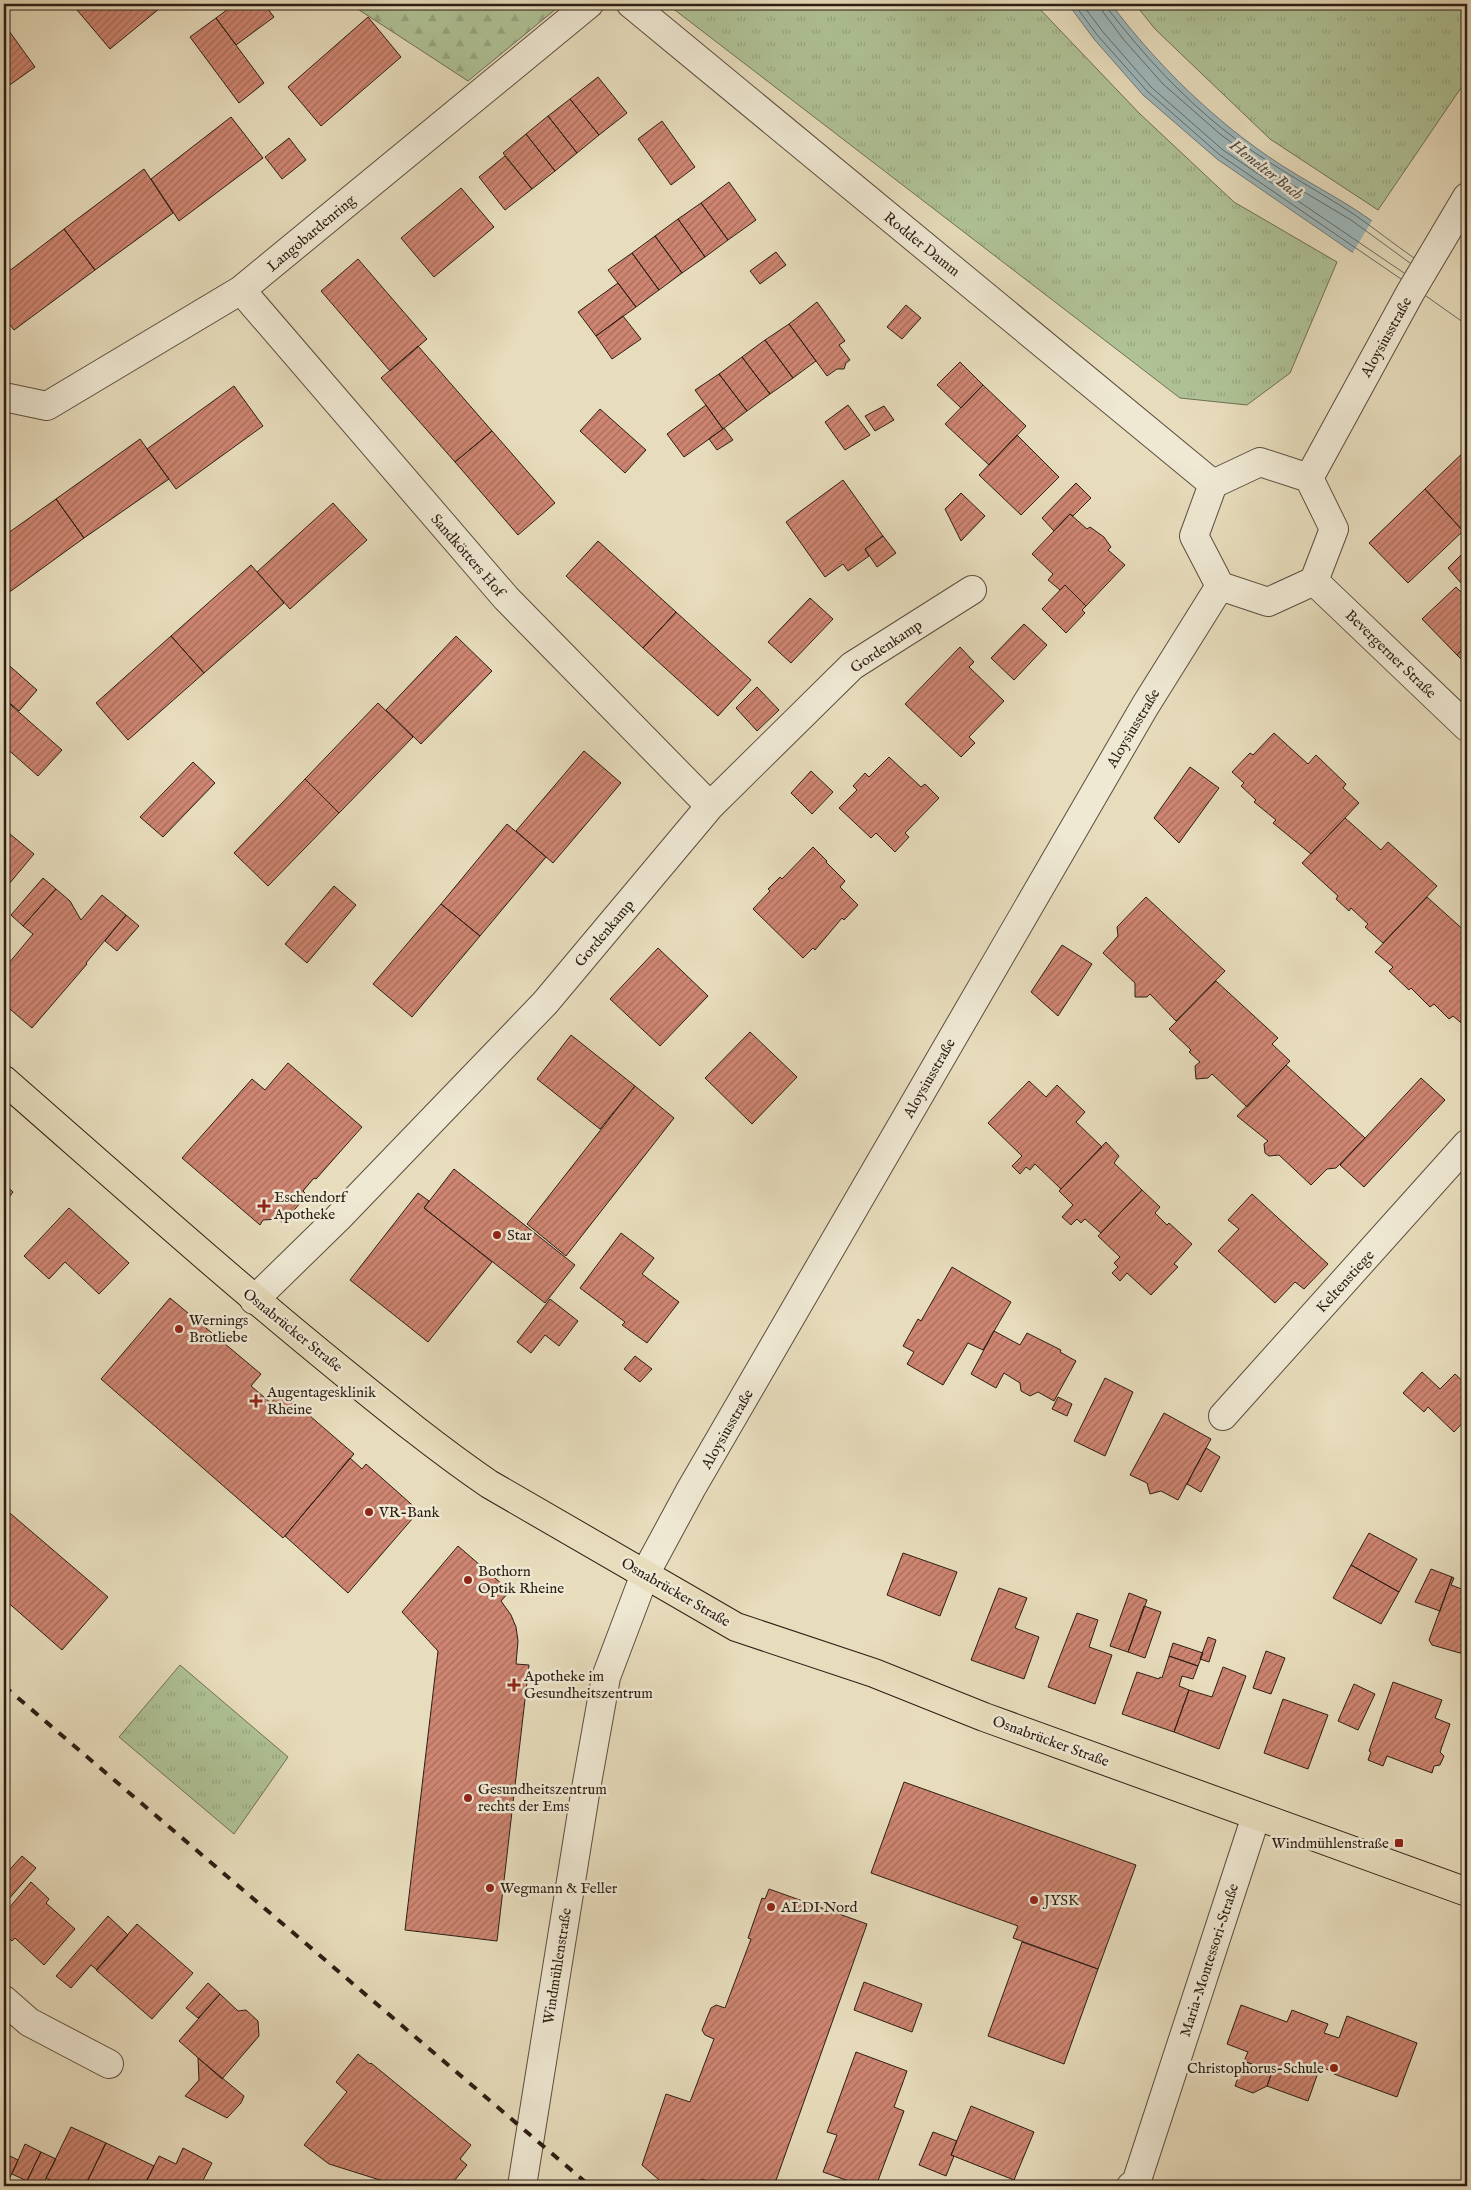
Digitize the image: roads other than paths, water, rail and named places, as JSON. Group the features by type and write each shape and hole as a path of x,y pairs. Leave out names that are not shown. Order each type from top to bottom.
{"main road":[{"name":"Osnabrücker Straße","path":"4,1080 254,1300 392,1412 477,1475 736,1627 874,1673 984,1717 1467,1892"}],"street":[{"name":"Langobardenring","path":"4,397 47,406 241,290 589,4"},
{"name":"Rodder Damm","path":"631,4 1213,484"},
{"name":"Aloysiusstraße","path":"1309,478 1430,257 1467,197"},
{"name":"Sandkötters Hof","path":"241,290 506,598 710,806"},
{"path":"1260,462 1309,478 1334,529 1314,581 1268,602 1220,586 1194,536 1213,484 1260,462"},
{"name":"Bevergerner Straße","path":"1314,581 1467,727"},
{"name":"Aloysiusstraße","path":"645,1574 691,1490 1130,732 1220,586"},
{"name":"Gordenkamp","path":"254,1300 345,1211 545,1003 710,806 852,666 972,590"},
{"name":"Keltenstiege","path":"1223,1416 1467,1144"},
{"name":"Windmühlenstraße","path":"522,2186 585,1794 606,1677 645,1574"},
{"name":"Maria-Montessori-Straße","path":"1131,2186 1136,2183 1256,1816"},
{"path":"4,2000 29,2022 109,2064"}],"water":[{"name":"Hemelter Bach","path":"1068,4 1111,4 1168,71 1233,130 1281,165 1347,204 1467,290 1467,331 1217,159 1143,95 1094,39"}],"railway":[{"path":"4,1686 590,2186"}],"place":[{"name":"Eschendorf Apotheke","path":"264,1206"},
{"name":"Star","path":"497,1235"},
{"name":"Wernings Brotliebe","path":"179,1329"},
{"name":"Augentagesklinik Rheine","path":"256,1401"},
{"name":"VR-Bank","path":"369,1512"},
{"name":"Bothorn Optik Rheine","path":"468,1580"},
{"name":"Apotheke im Gesundheitszentrum","path":"514,1685"},
{"name":"Gesundheitszentrum rechts der Ems","path":"468,1798"},
{"name":"Windmühlenstraße","path":"1399,1843"},
{"name":"Wegmann & Feller","path":"490,1888"},
{"name":"JYSK","path":"1034,1900"},
{"name":"ALDI Nord","path":"771,1907"},
{"name":"Christophorus-Schule","path":"1334,2068"}]}
